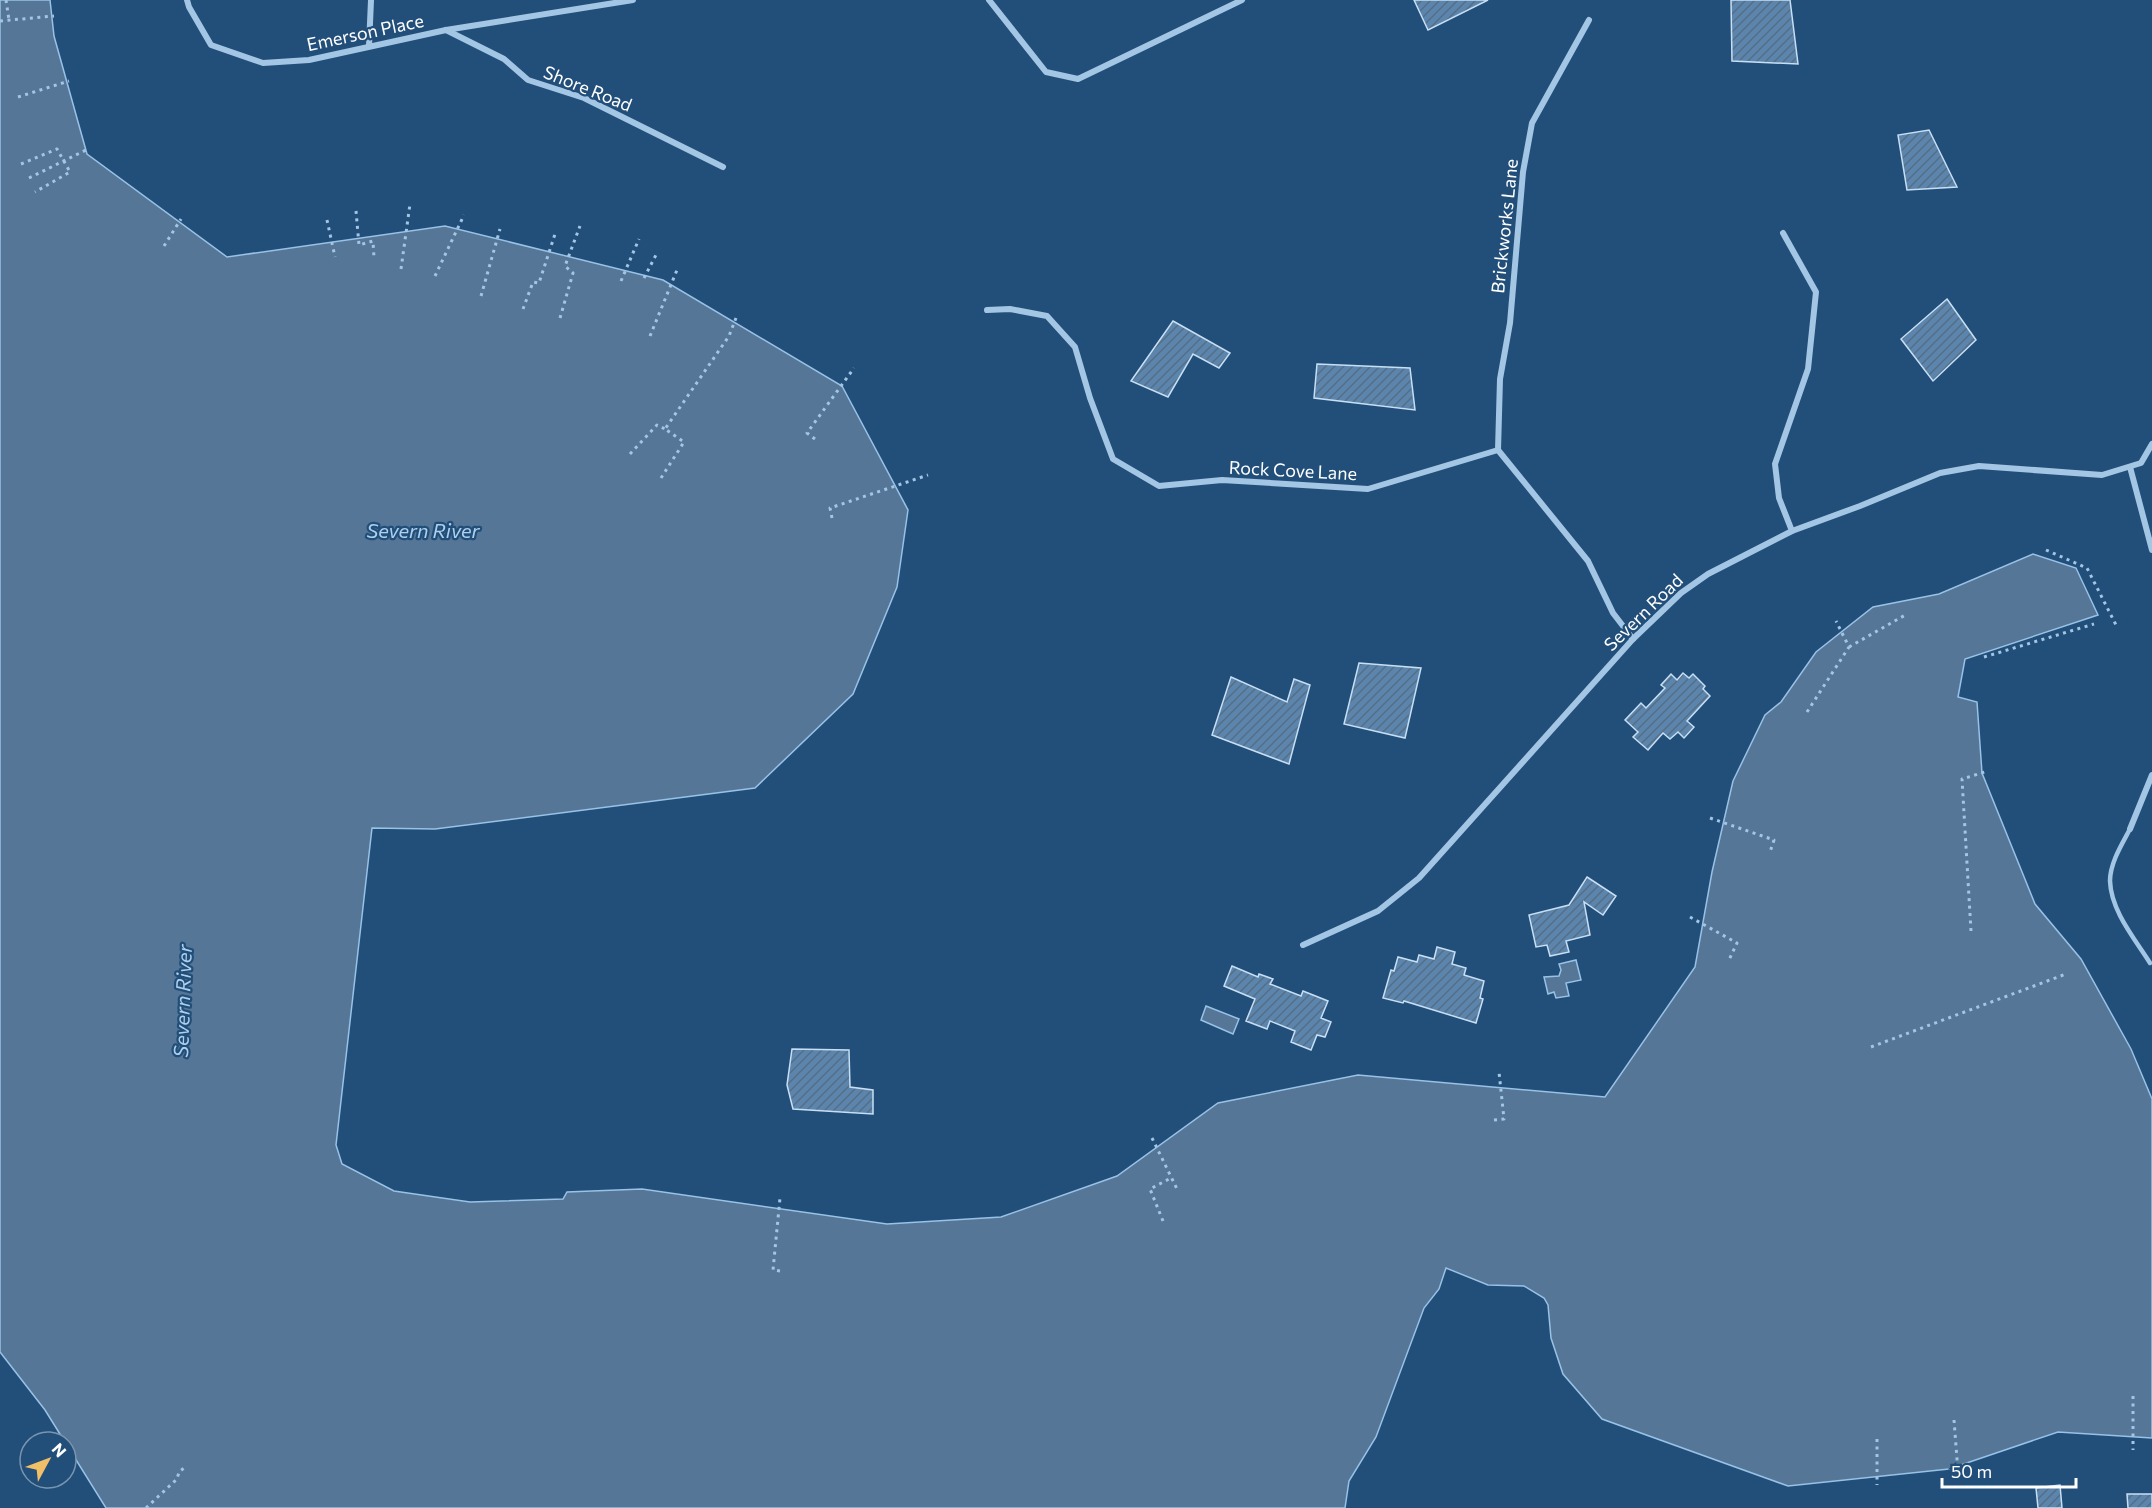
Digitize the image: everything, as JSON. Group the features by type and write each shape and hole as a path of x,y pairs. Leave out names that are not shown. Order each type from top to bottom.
{"street":[{"name":"Emerson Place","path":"188,0 189,6 211,45 263,63 309,60 446,30 633,0"},
{"path":"369,46 371,0"},
{"path":"989,0 1046,72 1078,80 1242,0"},
{"name":"Brickworks Lane","path":"1498,450 1500,379 1510,323 1523,172 1532,123 1589,20"},
{"name":"Shore Road","path":"446,30 504,59 528,80 584,98 723,167"},
{"path":"1783,233 1816,292 1808,369 1775,464 1779,498 1792,531"},
{"name":"Rock Cove Lane","path":"987,310 1010,309 1047,316 1075,347 1090,398 1113,459 1159,486 1222,480 1368,489 1498,450"},
{"name":"Severn Road","path":"1303,945 1378,911 1419,878 1633,639 1681,593 1708,574 1792,531 1940,473 1979,466 2102,475 2141,463 2152,444"},
{"path":"1498,450 1588,561 1613,613 1633,639"},
{"path":"2130,466 2152,550"},
{"path":"2130,829 2152,775"}],"lane":[{"path":"2130,829 2113,864 2110,880 2114,903 2150,963"}],"path":[{"path":"6,0 9,20"},
{"path":"0,21 54,16"},
{"path":"18,97 69,81"},
{"path":"21,164 57,149 70,172 34,192"},
{"path":"28,178 88,149"},
{"path":"400,269 410,204"},
{"path":"356,211 359,245 374,242 374,258"},
{"path":"435,276 464,215"},
{"path":"164,246 182,219"},
{"path":"327,220 335,257"},
{"path":"560,318 573,273 565,266 580,226"},
{"path":"481,296 500,229"},
{"path":"523,309 533,282 539,283 556,231"},
{"path":"621,281 639,239"},
{"path":"644,278 657,253"},
{"path":"650,336 677,270"},
{"path":"665,429 729,336 736,318"},
{"path":"815,439 807,434 854,368"},
{"path":"630,454 657,425 684,442 661,478"},
{"path":"832,518 830,508 927,475"},
{"path":"2046,550 2088,568 2116,625"},
{"path":"1807,712 1849,647 1907,614"},
{"path":"1836,621 1849,647"},
{"path":"1984,657 2094,624"},
{"path":"1971,931 1962,779 1988,771"},
{"path":"1710,818 1774,840 1770,852"},
{"path":"1690,917 1737,943 1729,960"},
{"path":"1871,1047 2066,974"},
{"path":"1494,1119 1504,1119 1499,1072"},
{"path":"1152,1138 1177,1189"},
{"path":"1163,1221 1150,1189 1171,1178"},
{"path":"780,1198 773,1270 780,1271"},
{"path":"2133,1396 2133,1450"},
{"path":"1954,1420 1958,1472"},
{"path":"1876,1439 1877,1485"},
{"path":"146,1508 177,1479 178,1472 184,1468"}],"water":[{"name":"Severn River","path":"0,0 50,0 54,36 87,154 227,257 445,226 663,280 842,386 908,510 897,587 853,694 755,788 435,829 372,828 336,1145 342,1164 394,1191 470,1202 563,1199 567,1192 642,1189 887,1224 1001,1217 1117,1176 1218,1103 1358,1075 1605,1097 1695,967 1712,872 1733,781 1765,715 1781,702 1816,652 1873,607 1939,594 2033,554 2076,568 2098,615 1965,659 1958,697 1977,702 1982,773 2035,904 2081,959 2131,1049 2152,1099 2152,1438 2058,1432 1949,1469 1788,1486 1602,1419 1563,1374 1551,1338 1548,1305 1544,1298 1524,1286 1488,1285 1446,1268 1439,1289 1424,1308 1376,1437 1349,1481 1345,1508 106,1508 78,1463 78,1430 57,1430 45,1410 0,1352"},
{"path":"1576,960 1581,980 1566,983 1569,996 1556,998 1554,992 1548,994 1544,977 1559,976 1561,970 1559,964"},
{"path":"1206,1006 1239,1019 1233,1034 1201,1020"}],"building":[{"path":"1414,0 1488,0 1428,30"},
{"path":"1731,0 1790,0 1798,64 1732,61"},
{"path":"1929,130 1957,187 1907,190 1898,135"},
{"path":"1947,299 1976,340 1933,381 1901,339"},
{"path":"1173,321 1230,353 1219,368 1193,354 1168,397 1131,381"},
{"path":"1317,364 1410,368 1415,410 1314,398"},
{"path":"1359,663 1421,668 1405,738 1344,724"},
{"path":"1683,673 1689,678 1693,674 1705,686 1703,689 1710,696 1687,721 1694,727 1684,738 1678,732 1670,739 1663,733 1648,750 1633,737 1638,732 1625,720 1641,703 1646,708 1665,688 1661,685 1671,674 1677,680"},
{"path":"1231,677 1287,702 1294,679 1310,685 1289,764 1212,735"},
{"path":"1587,877 1616,896 1603,915 1584,902 1590,935 1566,941 1569,952 1550,956 1547,945 1536,947 1529,915 1569,905"},
{"path":"1437,947 1455,952 1452,964 1466,968 1464,975 1484,981 1480,998 1483,999 1476,1023 1404,1001 1403,1003 1383,998 1391,970 1394,971 1398,957 1417,962 1419,955 1434,959"},
{"path":"1232,966 1258,977 1259,974 1273,979 1270,984 1301,996 1303,991 1328,1001 1321,1018 1331,1022 1325,1037 1317,1035 1311,1050 1291,1042 1295,1031 1270,1021 1267,1029 1246,1021 1255,999 1224,986"},
{"path":"792,1049 849,1050 850,1087 873,1090 873,1114 793,1109 787,1085"},
{"path":"2060,1485 2062,1508 2038,1508 2036,1488"},
{"path":"2127,1494 2152,1494 2152,1508 2128,1508"}]}
